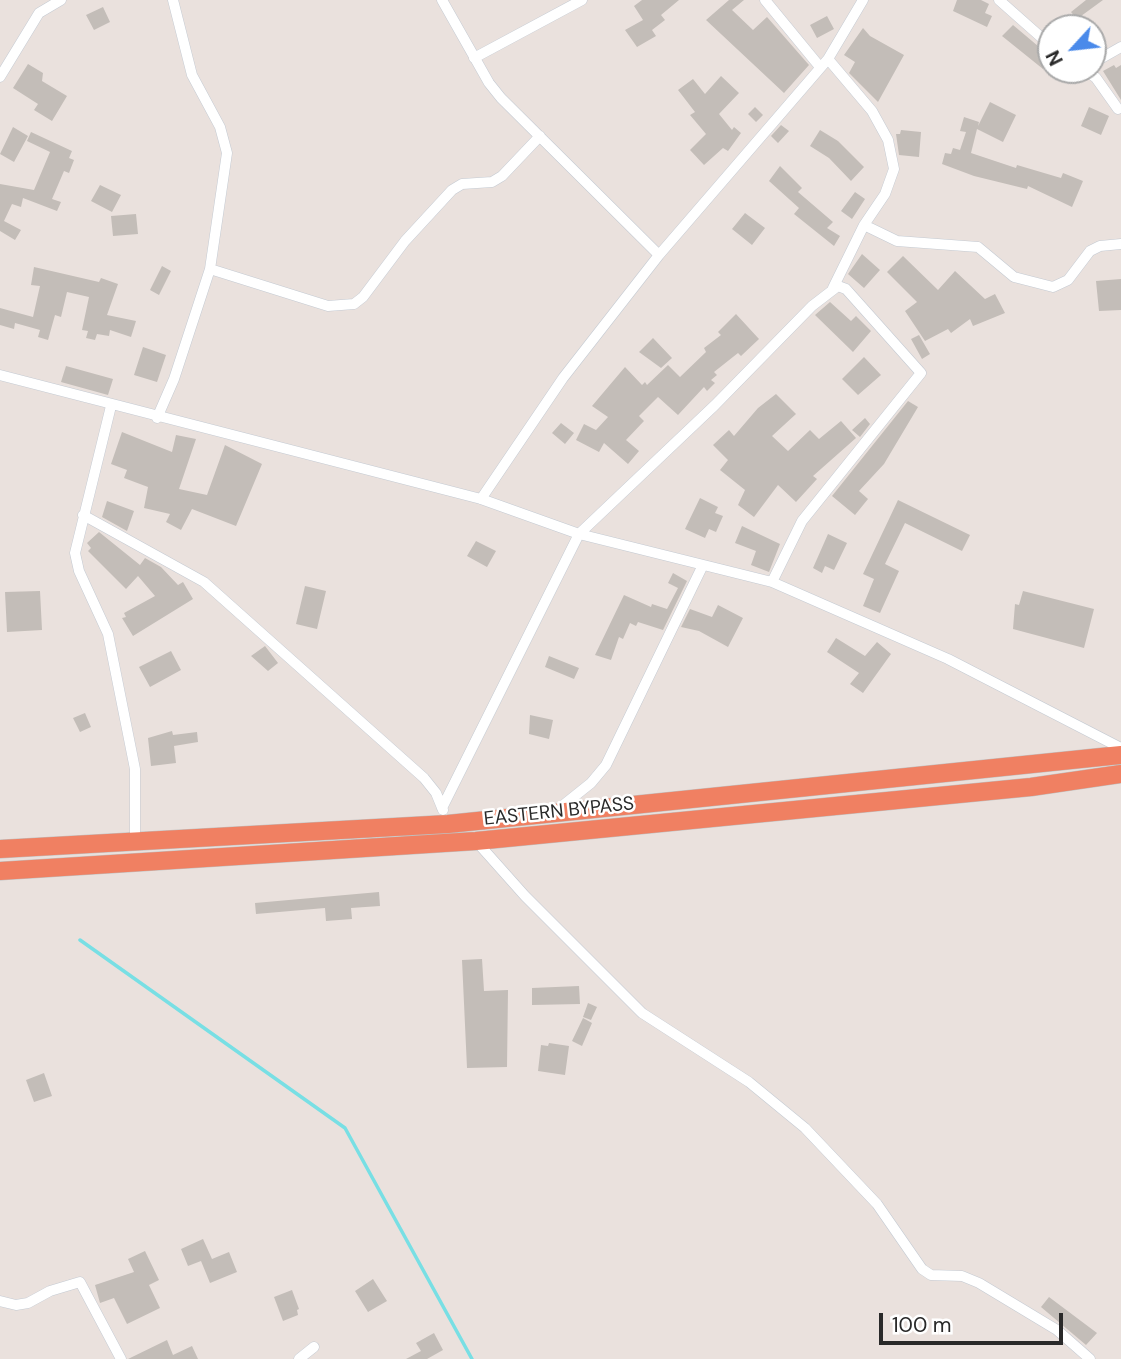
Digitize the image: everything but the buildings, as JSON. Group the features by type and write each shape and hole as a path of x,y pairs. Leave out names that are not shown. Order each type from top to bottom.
{"highway":[{"name":"EASTERN BYPASS","path":"0,849 445,816 556,812 1121,755"},
{"name":"EASTERN BYPASS","path":"0,871 476,841 1031,787 1121,775"}],"street":[{"path":"0,77 39,13 61,0"},
{"path":"157,418 174,379 211,269 227,153 220,127 192,75 173,0"},
{"path":"442,0 474,58 501,97 659,255"},
{"path":"474,58 582,0"},
{"path":"445,816 579,534 833,288 864,225 885,194 894,169 888,140 872,111 765,0"},
{"path":"481,499 563,378 659,255 824,63 863,0"},
{"path":"999,0 1037,34"},
{"path":"1100,84 1118,109"},
{"path":"211,269 328,306 354,304 363,297 405,241 452,190 462,184 492,182 502,176 540,136"},
{"path":"864,225 897,242 978,247 1014,277 1053,287 1068,280 1090,251 1100,246 1121,244"},
{"path":"772,582 802,521 903,399 921,373 846,289 833,288"},
{"path":"0,375 157,418 481,499 579,534 772,582 948,659 1121,748"},
{"path":"111,406 75,553 79,571 108,634 135,769 135,841"},
{"path":"83,515 204,582 424,778 436,793 445,816"},
{"path":"556,812 591,783 606,765 703,565"},
{"path":"476,841 525,896 642,1013 750,1082 805,1128 877,1204 922,1269 931,1275 962,1276 979,1283 1057,1330 1090,1359"},
{"path":"0,1301 16,1305 28,1303 50,1291 80,1282 121,1359"},
{"path":"299,1359 314,1347"}],"waterway":[{"path":"80,940 345,1128 472,1359"}]}
